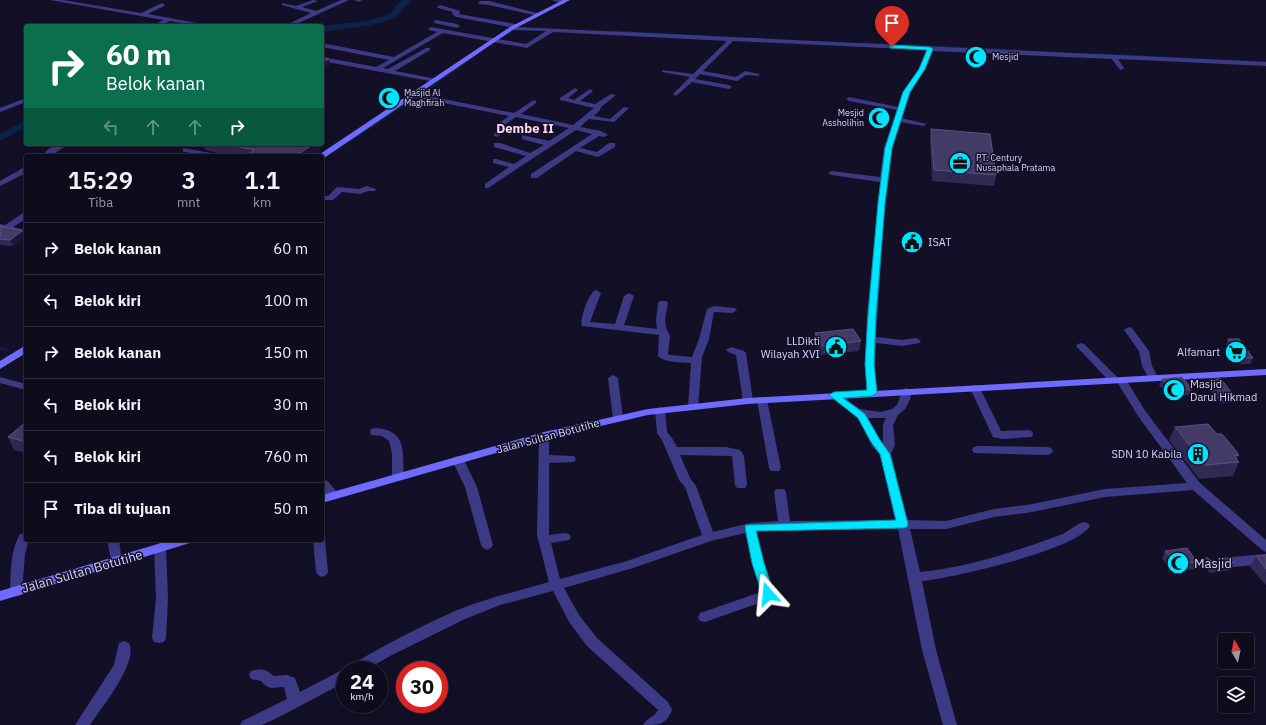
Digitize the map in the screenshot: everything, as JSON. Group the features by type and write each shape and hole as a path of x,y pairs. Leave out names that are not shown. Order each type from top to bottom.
{"main road":[{"path":"324,154 413,96 493,40 538,14 553,3 565,1"},
{"path":"0,366 24,349"},
{"name":"Jalan Sultan Botutihe","path":"327,497 544,436 618,418 660,410 748,401 834,395 1266,372"},
{"name":"Jalan Sultan Botutihe","path":"0,596 180,542"}],"street":[{"path":"53,0 195,24"},
{"path":"292,24 346,0"},
{"path":"298,7 315,1"},
{"path":"481,3 489,3 538,14"},
{"path":"284,4 317,13"},
{"path":"141,15 162,5"},
{"path":"440,7 458,12 455,14 456,16 514,27 552,30 1266,64"},
{"path":"159,24 168,20"},
{"path":"436,22 462,27"},
{"path":"431,29 528,46 552,30"},
{"path":"473,29 501,35"},
{"path":"376,70 442,31"},
{"path":"676,94 732,39"},
{"path":"324,45 394,59"},
{"path":"388,72 428,49"},
{"path":"872,393 870,364 875,272 888,148 906,92 922,69 930,49"},
{"path":"1114,56 1121,68"},
{"path":"324,59 435,80"},
{"path":"664,71 696,76 738,79 746,73 758,75"},
{"path":"696,76 729,87"},
{"path":"575,90 562,99 597,106"},
{"path":"576,102 590,91"},
{"path":"534,176 550,144 574,128 598,109 597,106 613,95"},
{"path":"413,96 514,115 601,134 575,149 544,156 516,166 488,186"},
{"path":"849,99 901,105"},
{"path":"0,110 24,101"},
{"path":"497,135 505,128 499,126 534,102"},
{"path":"890,102 901,105"},
{"path":"589,116 612,121 626,108"},
{"path":"898,119 923,124"},
{"path":"525,137 550,144"},
{"path":"575,149 598,154 612,144"},
{"path":"497,145 544,156"},
{"path":"49,154 62,146"},
{"path":"186,150 207,154"},
{"path":"496,161 516,166"},
{"path":"0,184 24,171"},
{"path":"832,173 884,180"},
{"path":"324,198 330,198 339,189 360,192 367,188 372,189"},
{"path":"3,227 24,216"},
{"path":"3,227 24,232"},
{"path":"596,293 584,323 662,332"},
{"path":"619,327 629,296"},
{"path":"663,303 660,322 662,332 665,336 663,356 669,358 696,360"},
{"path":"693,407 696,360 704,339 710,311 714,309 732,310"},
{"path":"1129,330 1144,351 1147,366 1154,379"},
{"path":"872,340 895,343 916,341"},
{"path":"1080,346 1117,380 1196,486 1266,547"},
{"path":"731,350 741,353 748,401"},
{"path":"613,378 618,418"},
{"path":"0,380 24,387"},
{"path":"975,388 995,432 1002,435 1028,434"},
{"path":"855,411 872,416 892,413 904,404 907,391"},
{"path":"834,395 862,416 876,442 885,454 915,577 929,650 950,725"},
{"path":"762,400 775,468"},
{"path":"660,410 662,433 667,438 692,491 692,498 696,504 709,538"},
{"path":"885,454 889,445 888,425 892,413"},
{"path":"375,432 382,431 394,438 397,444 398,452 398,477"},
{"path":"1002,435 1009,450"},
{"path":"544,436 542,528 548,563 555,585 564,603 592,642 663,706 665,710 662,718 650,725"},
{"path":"672,451 726,450 736,453 738,456 741,485"},
{"path":"978,450 1047,451"},
{"path":"544,459 570,458"},
{"path":"458,460 471,487 487,545"},
{"path":"370,661 460,615 498,601 629,565 709,538 750,527 903,524 946,525 994,514 1027,509 1105,493 1196,486"},
{"path":"780,492 785,526"},
{"path":"915,577 941,575 968,570 1070,536 1084,526"},
{"path":"705,617 757,600 768,594 758,563 750,527"},
{"path":"16,591 19,554 24,537"},
{"path":"544,540 565,537"},
{"path":"113,542 116,562"},
{"path":"319,542 322,572"},
{"path":"159,638 162,598 160,548"},
{"path":"1211,564 1266,559"},
{"path":"82,725 121,666 124,647"},
{"path":"256,675 264,675 271,682 290,682 295,702"},
{"path":"247,725 336,680"}],"building":[{"name":"PT. Century Nusaphala Pratama","path":"931,129 990,134 996,175 934,170"},
{"path":"235,146 311,146 298,154 248,154 255,150"},
{"path":"0,226 22,231 10,240 0,239"},
{"path":"853,329 861,341 822,346 815,333"},
{"path":"1228,339 1239,339 1253,358 1243,358"},
{"path":"1182,377 1192,389 1172,391 1162,379"},
{"path":"1210,379 1221,379 1234,396 1223,396"},
{"path":"24,424 24,441 8,437"},
{"path":"1208,424 1217,434 1222,434 1233,447 1239,455 1234,456 1239,462 1205,465 1175,427"},
{"path":"1187,548 1197,562 1175,564 1165,551"},
{"path":"1266,555 1266,569 1256,556"},
{"path":"1206,557 1214,563 1234,563 1213,566"}],"waterway":[{"path":"324,29 366,24 383,20 395,14 408,0"},
{"path":"502,37 512,31"},
{"path":"611,31 704,36"},
{"path":"863,43 1020,50"},
{"path":"1099,54 1266,62"},
{"path":"421,94 475,56"},
{"path":"378,122 416,97"},
{"path":"351,140 380,121"},
{"path":"0,138 24,124"},
{"path":"0,348 6,350"}],"place":[{"name":"Mesjid","path":"976,57"},
{"name":"Masjid Al Maghfirah","path":"389,98"},
{"name":"Mesjid Assholihin","path":"879,118"},
{"name":"PT. Century Nusaphala Pratama","path":"960,163"},
{"name":"ISAT","path":"912,242"},
{"name":"LLDikti Wilayah XVI","path":"836,347"},
{"name":"Alfamart","path":"1236,352"},
{"name":"Masjid Darul Hikmad","path":"1174,390"},
{"name":"SDN 10 Kabila","path":"1198,454"},
{"name":"Masjid","path":"1178,563"}],"district":[{"name":"Dembe II","path":"525,128"}],"route":[{"path":"768,594 758,563 750,527 903,524 885,454 878,446 862,416 834,395 872,393 870,379 872,315 888,148 906,92 922,69 930,49 892,47"}]}
